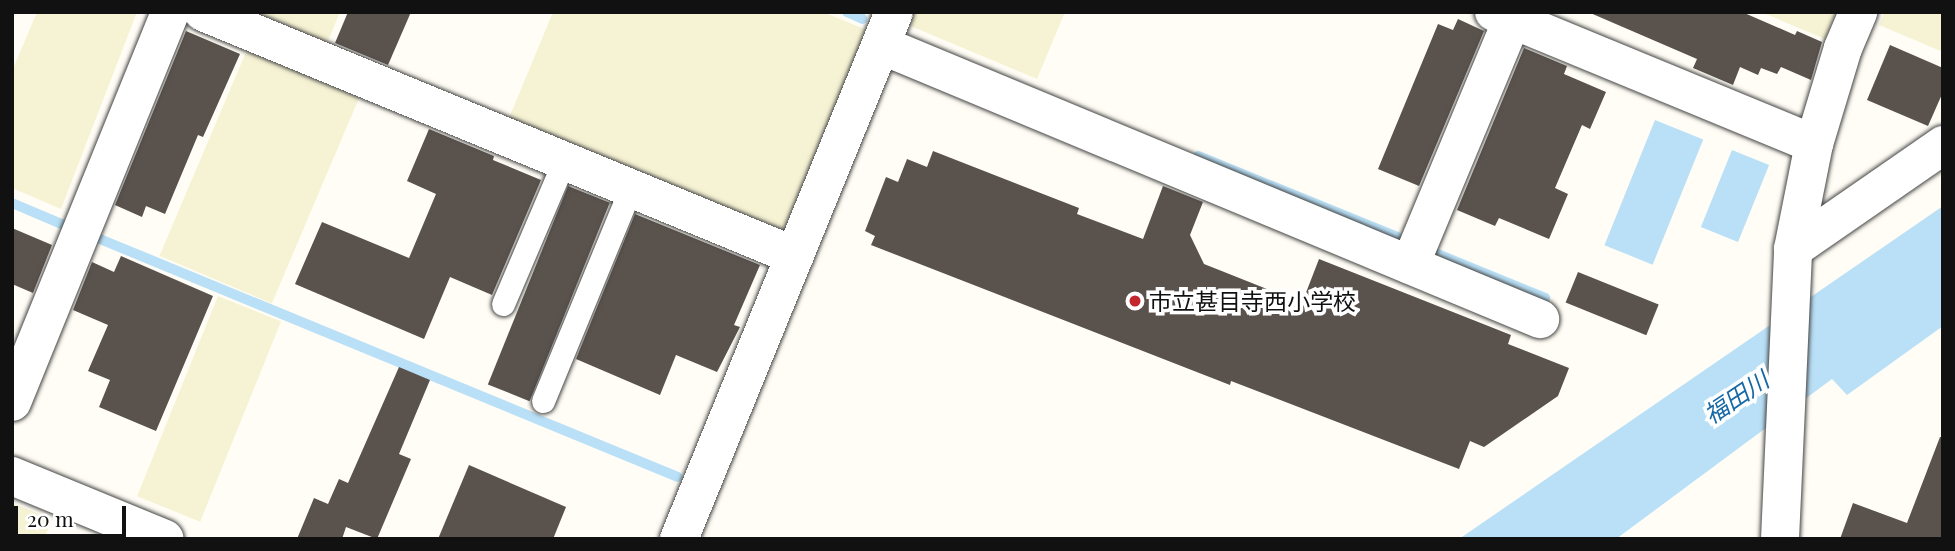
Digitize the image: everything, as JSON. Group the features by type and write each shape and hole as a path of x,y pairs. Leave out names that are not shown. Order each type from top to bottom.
{"street":[{"path":"12,402 170,12"},
{"path":"203,12 795,256"},
{"path":"1780,539 1792,258 1814,145 1858,12"},
{"path":"1410,265 1507,15 1814,145"},
{"path":"679,539 887,29 1410,265 1540,319"},
{"path":"1792,258 1943,145"},
{"path":"12,476 165,539"}],"lane":[{"path":"503,304 564,160"},
{"path":"543,401 631,188"}],"shaded area":[{"path":"37,12 137,12 61,209 12,188 12,71"},
{"path":"239,12 340,12 325,48"},
{"path":"553,12 823,12 867,30 786,226 773,231 507,123"},
{"path":"913,12 1065,12 1037,79 908,25"},
{"path":"1761,12 1836,12 1825,39"},
{"path":"1885,12 1943,12 1943,52 1879,25"},
{"path":"249,45 361,93 272,303 160,256"},
{"path":"218,296 281,321 200,522 137,496"},
{"path":"12,503 52,519 44,539 12,539"}],"water":[{"path":"1655,120 1703,139 1653,265 1604,245"},
{"path":"1732,150 1769,165 1738,242 1701,227"},
{"name":"福田川","path":"1943,206 1943,326 1847,395 1832,379 1616,539 1459,539"}],"building":[{"path":"348,12 411,12 388,65 335,43"},
{"path":"1588,12 1742,12 1795,35 1797,31 1822,42 1811,80 1781,67 1777,74 1761,68 1758,75 1740,67 1733,85 1693,68 1697,59"},
{"path":"1458,19 1484,31 1419,186 1378,169 1438,24 1453,30"},
{"path":"186,31 240,54 203,137 198,135 165,214 146,206 142,217 115,205"},
{"path":"1890,45 1943,68 1943,92 1928,126 1867,100"},
{"path":"1524,48 1567,66 1564,74 1606,92 1590,129 1582,125 1555,188 1568,194 1549,239 1499,218 1495,226 1457,210"},
{"path":"429,129 494,156 493,160 541,180 492,295 450,277 424,339 295,284 322,222 409,258 436,194 407,181"},
{"path":"933,151 1079,208 1077,214 1143,239 1163,186 1203,202 1190,235 1204,264 1302,303 1319,259 1511,335 1508,344 1569,368 1558,396 1484,447 1470,441 1459,469 1231,381 1230,385 871,245 875,236 865,231 886,177 898,182 907,159 927,167"},
{"path":"568,186 610,203 530,401 488,384"},
{"path":"635,214 760,265 734,325 740,327 717,372 676,355 660,395 576,359"},
{"path":"12,228 52,245 33,293 12,284"},
{"path":"121,256 213,296 156,431 99,407 110,380 88,371 108,325 73,310 92,262 114,272"},
{"path":"1578,272 1659,305 1646,335 1566,303"},
{"path":"399,367 430,380 399,454 411,459 377,539 346,527 342,539 297,539 314,498 328,504 339,479 348,483"},
{"path":"1940,437 1943,437 1943,539 1840,539 1853,503 1907,523"},
{"path":"469,465 566,507 553,539 438,539"}],"waterway":[{"path":"847,12 863,19"},
{"path":"1198,156 1397,237"},
{"path":"12,203 64,225"},
{"path":"95,237 678,477"},
{"path":"1435,253 1545,298"}],"place":[{"name":"市立甚目寺西小学校","path":"1135,301"}]}
